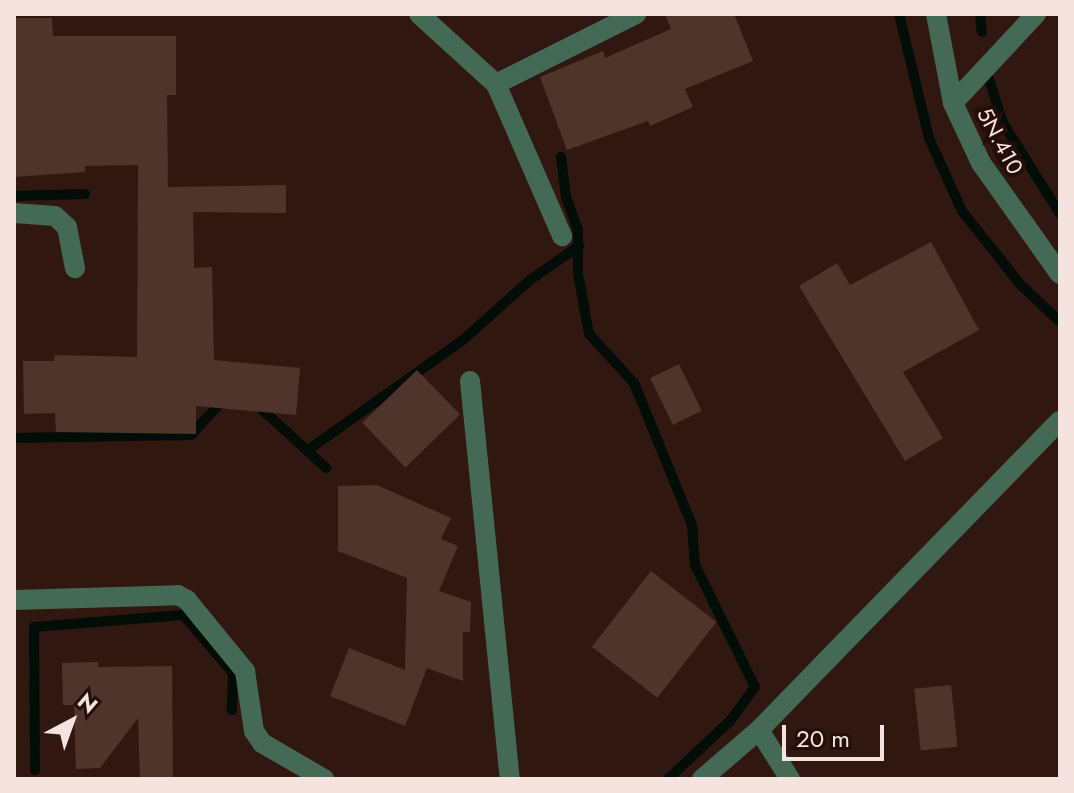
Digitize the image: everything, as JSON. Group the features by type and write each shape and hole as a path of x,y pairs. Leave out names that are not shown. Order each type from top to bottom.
{"street":[{"path":"419,14 496,84 562,236"},
{"path":"496,84 636,14"},
{"name":"5N.410","path":"936,14 953,103 981,163 1060,274"},
{"path":"945,70 948,14"},
{"path":"953,103 1036,14"},
{"path":"14,213 55,216 67,227 75,268"},
{"path":"470,381 510,779"},
{"path":"702,779 759,730 1060,421"},
{"path":"14,600 178,595 187,600 245,671 254,731 302,769 324,779"},
{"path":"759,730 790,779"}],"building":[{"path":"665,14 734,14 753,61 685,89 693,107 650,126 648,121 567,150 540,77 603,51 605,58 671,29"},
{"path":"14,18 52,18 53,36 176,36 176,95 167,95 168,187 286,185 286,213 193,212 194,268 212,267 214,360 300,368 296,415 196,406 196,434 56,432 55,413 24,414 23,361 54,361 55,355 137,357 138,165 85,166 85,172 14,177"},
{"path":"931,242 979,330 903,372 943,438 905,461 799,286 837,263 850,285"},
{"path":"679,364 702,411 673,425 650,378"},
{"path":"417,370 460,415 405,467 362,423"},
{"path":"377,485 451,518 441,539 458,546 439,591 471,602 470,632 463,632 463,681 427,668 405,726 330,696 349,648 405,670 407,578 338,551 338,486"},
{"path":"651,571 716,622 657,698 592,647"},
{"path":"98,662 98,667 172,666 173,779 140,779 138,718 100,768 76,769 74,705 63,705 62,663"},
{"path":"951,685 957,747 921,751 914,689"}],"waterway":[{"path":"899,14 929,138 962,211 1020,284 1060,322"},
{"path":"980,14 982,32"},
{"path":"987,73 1003,123 1060,214"},
{"path":"561,157 566,197 578,230 578,274 589,334 634,383 692,525 695,565 755,687 730,721 668,779"},
{"path":"14,196 85,194"},
{"path":"308,450 464,339 530,280 579,246"},
{"path":"14,438 191,435 224,399"},
{"path":"256,404 326,468"},
{"path":"35,770 34,627 183,615 233,673 232,710"}]}
